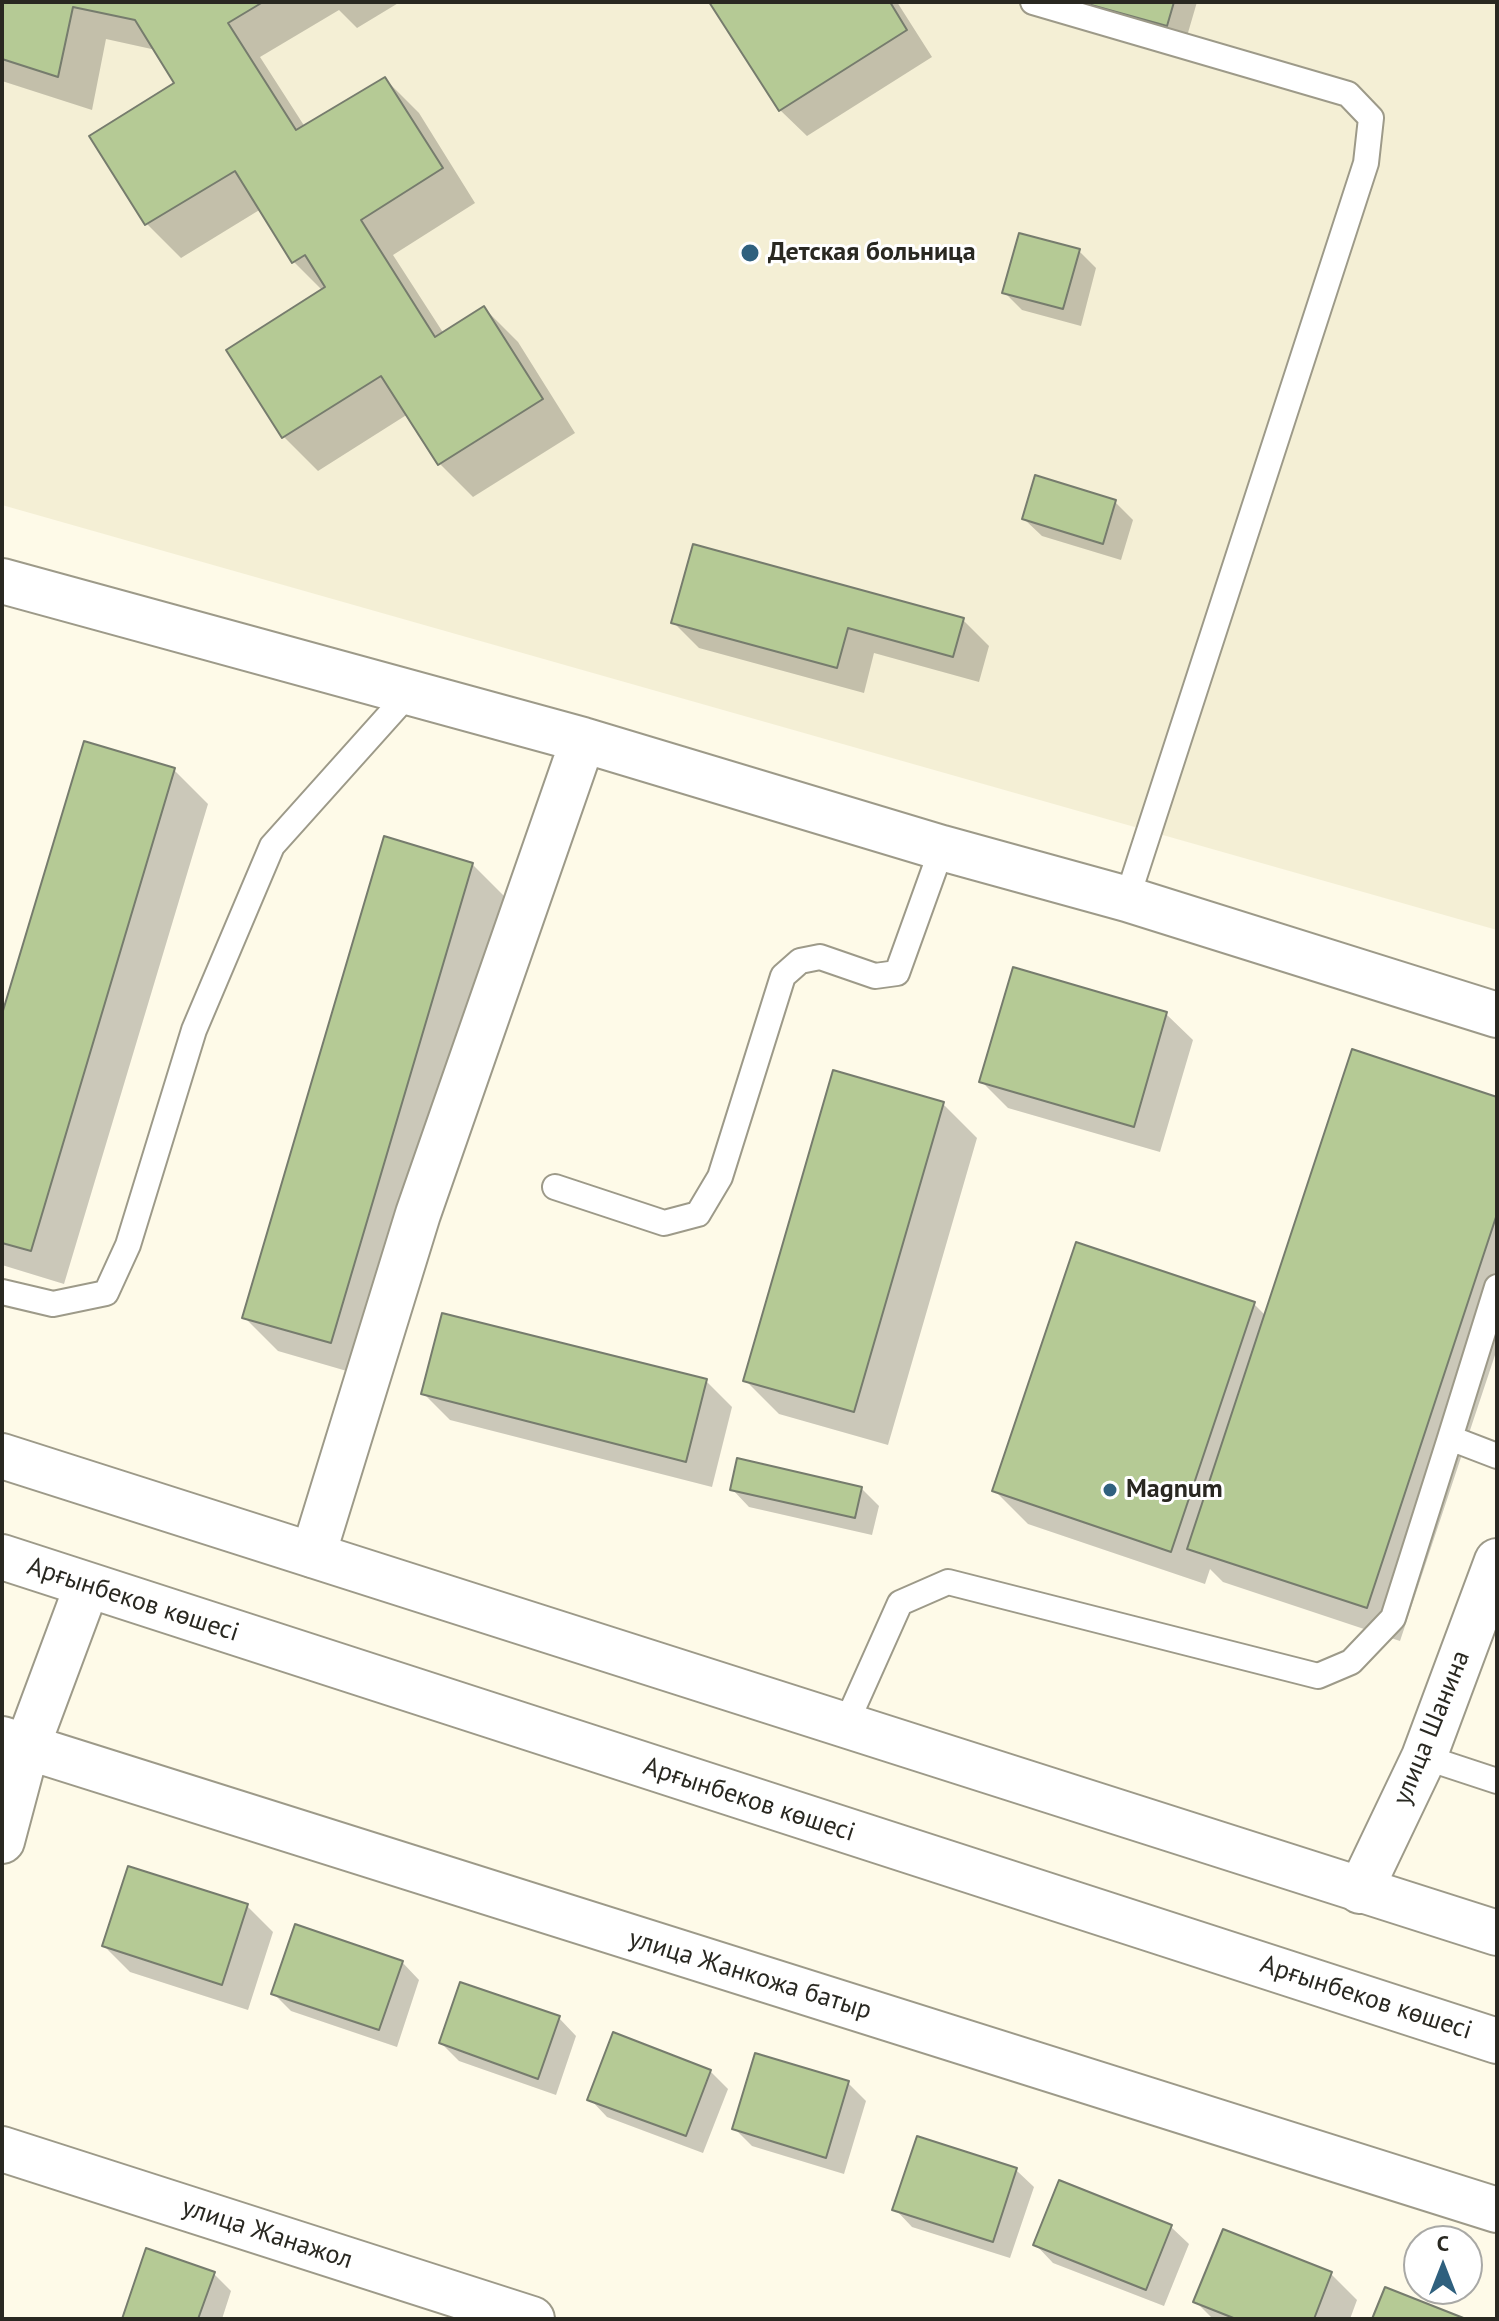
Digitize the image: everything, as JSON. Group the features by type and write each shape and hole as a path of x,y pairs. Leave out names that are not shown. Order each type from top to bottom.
{"street":[{"path":"2,581 583,740 942,848 1127,899 1497,1015"},
{"path":"313,1555 418,1214 583,740"},
{"path":"2,1456 1497,1933"},
{"name":"Арғынбеков көшесі","path":"2,1557 1497,2041"},
{"name":"улица Шанина","path":"1360,1891 1424,1757 1497,1561"},
{"path":"2,1841 15,1743 87,1586"},
{"name":"улица Жанкожа батыр","path":"15,1743 1497,2210"},
{"name":"улица Жанажол","path":"2,2149 507,2315"}],"lane":[{"path":"1033,2 1348,94 1371,118 1366,163 1127,899"},
{"path":"2,1292 53,1304 106,1293 128,1245 194,1030 272,846 410,692"},
{"path":"555,1187 664,1223 698,1214 720,1177 783,976 800,961 820,957 875,976 897,973 942,848"},
{"path":"845,1726 900,1603 948,1582 1318,1676 1351,1662 1393,1618 1497,1287"},
{"path":"1450,1438 1497,1456"},
{"path":"1424,1757 1497,1781"}],"shaded area":[{"name":"Детская больница","path":"2,2 1497,2 1497,930 2,505"}],"building":[{"path":"2,2 263,2 228,23 296,130 385,77 443,168 361,220 435,337 484,306 543,399 438,465 381,376 282,438 226,350 325,287 305,255 292,263 235,171 145,225 89,136 174,83 135,20 73,7 58,77 2,59"},
{"path":"709,2 890,2 907,30 779,111"},
{"path":"1092,2 1174,2 1167,26 1091,5"},
{"path":"1019,233 1080,249 1063,309 1002,293"},
{"path":"1035,475 1116,500 1103,544 1022,519"},
{"path":"693,544 964,618 953,657 848,628 837,668 671,623"},
{"path":"84,741 175,768 31,1251 2,1243 2,1014"},
{"path":"384,836 473,863 331,1343 242,1318"},
{"path":"1013,967 1167,1012 1134,1127 979,1082"},
{"path":"1352,1049 1497,1097 1497,1214 1367,1608 1187,1549"},
{"path":"833,1070 944,1102 854,1412 743,1381"},
{"path":"1076,1242 1255,1302 1171,1552 992,1491"},
{"path":"442,1313 707,1379 686,1462 421,1394"},
{"path":"737,1458 862,1487 855,1518 730,1490"},
{"path":"128,1866 248,1904 222,1985 102,1946"},
{"path":"295,1924 403,1961 379,2030 271,1994"},
{"path":"460,1982 560,2016 538,2079 439,2043"},
{"path":"613,2032 711,2070 686,2136 587,2100"},
{"path":"755,2053 849,2081 826,2158 732,2129"},
{"path":"917,2136 1017,2168 993,2242 892,2210"},
{"path":"1059,2180 1172,2225 1146,2290 1033,2245"},
{"path":"1223,2229 1332,2272 1314,2319 1236,2319 1193,2302"},
{"path":"146,2248 215,2272 198,2319 122,2319"},
{"path":"1385,2287 1403,2294 1403,2305 1431,2305 1466,2319 1372,2319"}],"place":[{"name":"Детская больница","path":"750,253"},
{"name":"Magnum","path":"1110,1490"}]}
